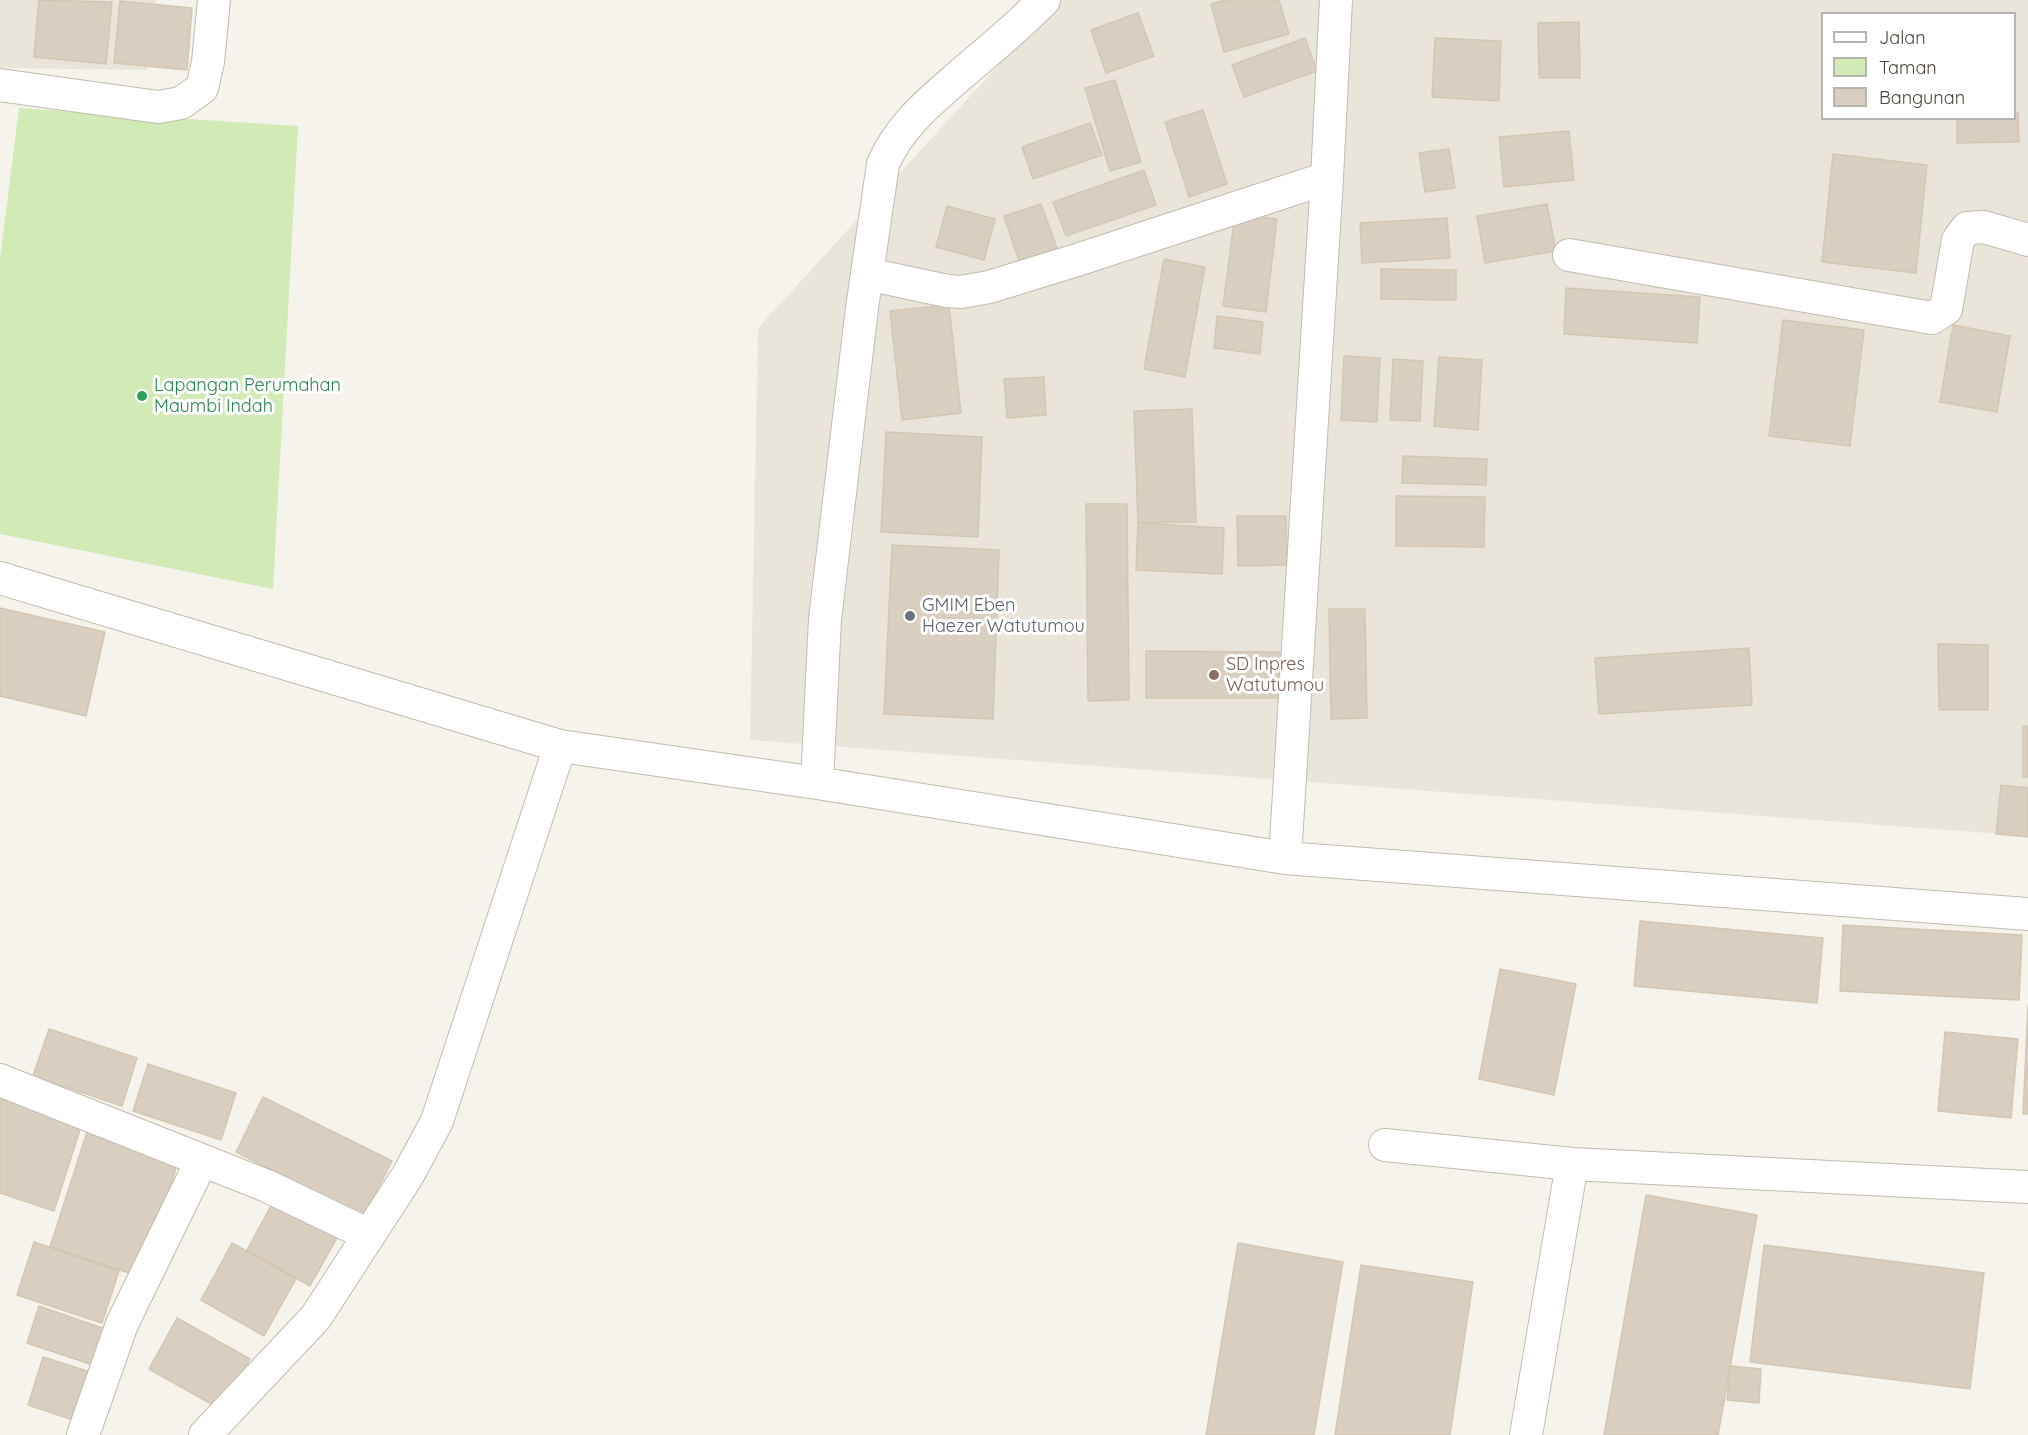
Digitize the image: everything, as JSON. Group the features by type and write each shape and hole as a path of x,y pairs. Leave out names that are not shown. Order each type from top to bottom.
{"street":[{"path":"0,86 158,107 182,103 202,88 208,62 214,0"},
{"path":"817,783 825,619 867,274 879,182 884,164 890,147 921,109 1044,0"},
{"path":"1285,858 1336,0"},
{"path":"867,274 947,291 961,292 989,287 1327,178"},
{"path":"1569,255 1932,318 1946,309 1958,240 1967,228 1984,227 2028,240"},
{"path":"0,578 560,747 817,783 1285,858 2028,914"},
{"path":"205,1435 316,1317 408,1175 437,1122 560,747"},
{"path":"0,1080 120,1127 201,1162 267,1186 369,1235"},
{"path":"1385,1145 1572,1164 2028,1187"},
{"path":"83,1435 122,1324 201,1162"},
{"path":"1526,1435 1572,1164"}],"shaded area":[{"path":"0,0 156,0 147,70 0,68"},
{"path":"1058,0 2028,0 2028,836 750,740 758,328"}],"green space":[{"name":"Lapangan Perumahan Maumbi Indah","path":"19,108 298,126 273,589 0,534 0,258"}],"building":[{"path":"39,0 112,2 106,64 34,57"},
{"path":"1225,0 1279,0 1289,34 1224,52 1211,4"},
{"path":"120,1 192,8 187,70 114,63"},
{"path":"1138,13 1154,56 1106,73 1091,30"},
{"path":"1579,22 1580,78 1539,78 1538,23"},
{"path":"1305,38 1317,71 1244,97 1232,65"},
{"path":"1435,38 1501,41 1499,101 1432,97"},
{"path":"1115,80 1141,162 1110,171 1085,88"},
{"path":"1203,110 1227,184 1189,197 1165,122"},
{"path":"2016,113 2018,113 2019,142 1957,143 1957,120 2016,120"},
{"path":"1090,123 1102,155 1033,179 1022,147"},
{"path":"1569,131 1574,180 1504,187 1499,137"},
{"path":"1449,149 1455,188 1425,192 1419,153"},
{"path":"1833,154 1927,165 1916,273 1822,262"},
{"path":"1144,170 1156,205 1066,236 1053,202"},
{"path":"1041,204 1057,248 1019,261 1004,216"},
{"path":"1547,204 1556,251 1485,263 1477,216"},
{"path":"947,206 995,219 984,260 936,247"},
{"path":"1235,214 1277,219 1266,312 1223,306"},
{"path":"1447,218 1450,258 1362,263 1360,223"},
{"path":"1164,259 1205,267 1185,377 1144,369"},
{"path":"1381,269 1456,270 1456,300 1381,299"},
{"path":"1566,288 1700,297 1697,343 1564,334"},
{"path":"949,305 961,413 902,420 890,311"},
{"path":"1217,316 1263,322 1260,354 1214,348"},
{"path":"1783,320 1864,330 1850,446 1769,436"},
{"path":"1953,325 2010,336 1997,412 1940,402"},
{"path":"1344,356 1380,358 1377,422 1341,420"},
{"path":"1439,357 1482,360 1478,430 1434,426"},
{"path":"1393,359 1423,361 1420,421 1390,420"},
{"path":"1044,377 1046,415 1007,418 1004,379"},
{"path":"1192,409 1196,522 1138,523 1134,411"},
{"path":"886,432 982,437 978,537 881,532"},
{"path":"1403,456 1487,459 1486,485 1402,483"},
{"path":"1396,496 1485,497 1484,547 1396,546"},
{"path":"1086,504 1127,504 1129,700 1088,701"},
{"path":"1237,516 1286,516 1287,565 1238,566"},
{"path":"1138,523 1224,528 1222,574 1136,570"},
{"path":"892,545 999,550 993,719 884,714"},
{"path":"0,608 105,632 86,716 0,696"},
{"path":"1329,609 1365,609 1367,718 1331,719"},
{"path":"1938,644 1988,645 1988,710 1939,710"},
{"path":"1749,648 1752,705 1599,714 1595,658"},
{"name":"SD Inpres Watutumou","path":"1146,651 1282,652 1282,698 1146,698"},
{"path":"2023,726 2028,726 2028,777 2023,777"},
{"path":"2001,785 2028,788 2028,837 1996,834"},
{"path":"1640,921 1823,938 1817,1003 1634,986"},
{"path":"1843,925 2022,935 2019,1000 1840,991"},
{"path":"1500,969 1576,984 1554,1095 1479,1079"},
{"path":"2028,1005 2028,1114 2023,1114"},
{"path":"49,1029 137,1058 122,1106 33,1076"},
{"path":"1945,1032 2018,1039 2011,1118 1938,1111"},
{"path":"148,1064 236,1093 221,1140 133,1111"},
{"path":"0,1092 83,1120 54,1211 0,1193"},
{"path":"263,1097 392,1161 364,1216 236,1152"},
{"path":"88,1129 179,1159 141,1277 50,1247"},
{"path":"278,1193 342,1229 310,1286 247,1250"},
{"path":"1646,1195 1757,1215 1718,1435 1604,1435"},
{"path":"34,1242 119,1271 102,1323 17,1295"},
{"path":"232,1243 296,1279 264,1336 201,1300"},
{"path":"1238,1243 1343,1262 1314,1435 1206,1435"},
{"path":"1764,1245 1984,1273 1970,1389 1750,1362"},
{"path":"1361,1265 1473,1282 1450,1435 1335,1435"},
{"path":"39,1306 105,1329 93,1365 27,1343"},
{"path":"177,1318 250,1359 222,1410 149,1369"},
{"path":"43,1357 97,1374 82,1423 28,1405"},
{"path":"1730,1366 1761,1369 1759,1403 1727,1400"}],"place":[{"name":"Lapangan Perumahan Maumbi Indah","path":"142,396"},
{"name":"GMIM Eben Haezer Watutumou","path":"910,616"},
{"name":"SD Inpres Watutumou","path":"1214,675"}]}
